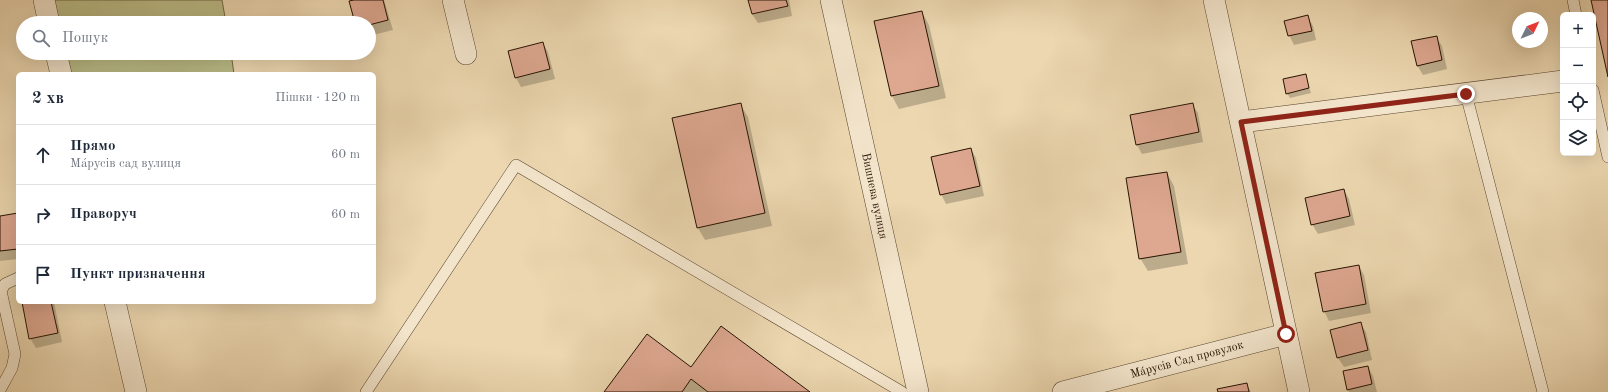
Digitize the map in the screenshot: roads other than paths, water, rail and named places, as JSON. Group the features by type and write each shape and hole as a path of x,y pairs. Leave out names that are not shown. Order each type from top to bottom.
{"street":[{"path":"44,0 47,16"},
{"path":"454,0 466,54"},
{"name":"Вишнева вулиця","path":"831,0 918,392"},
{"path":"1214,0 1299,392"},
{"path":"58,60 61,72"},
{"path":"1241,122 1560,81"},
{"path":"115,304 136,392"},
{"name":"Мáрусів Сад провулок","path":"1064,392 1286,334"}],"lane":[{"path":"1573,0 1575,12"},
{"path":"1466,94 1544,392"},
{"path":"1596,103 1608,157"},
{"path":"366,392 516,165 902,392"},
{"path":"0,390 12,368 15,354 1,291 5,284 16,279"}]}
